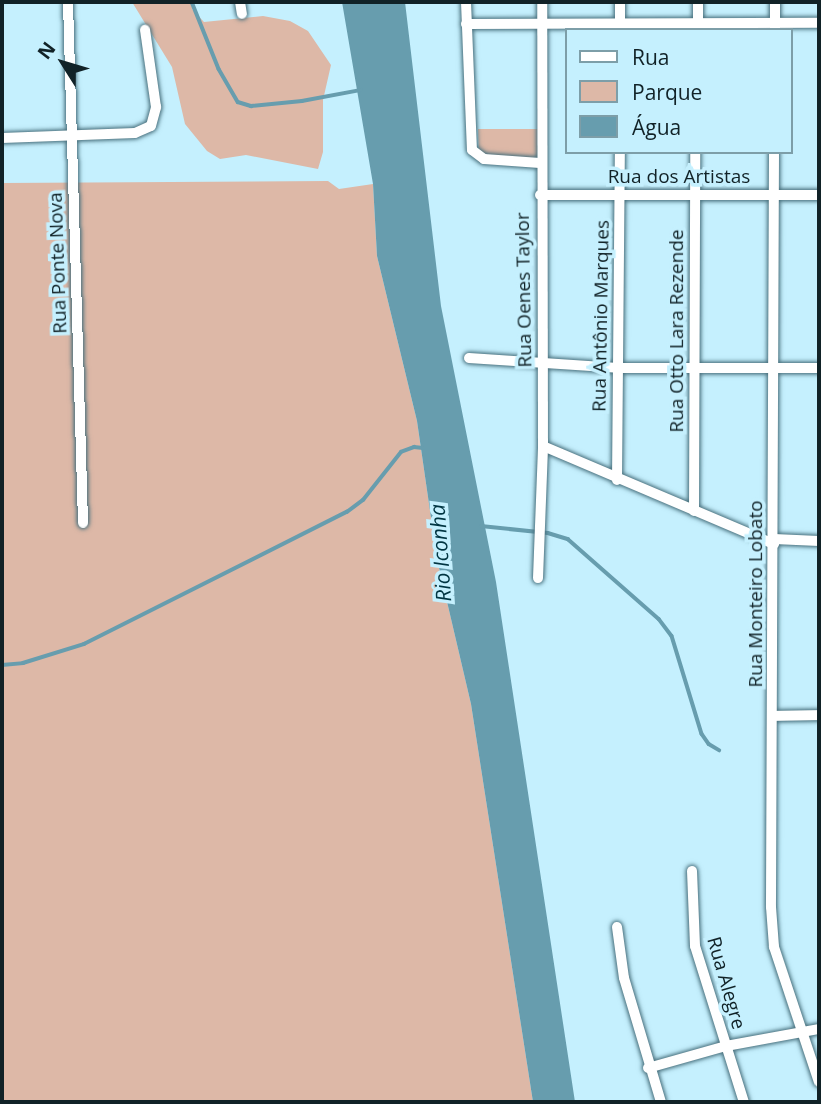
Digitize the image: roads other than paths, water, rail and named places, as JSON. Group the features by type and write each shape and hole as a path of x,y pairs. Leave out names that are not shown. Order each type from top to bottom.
{"street":[{"name":"Rua Ponte Nova","path":"68,2 83,523"},
{"path":"240,2 242,14"},
{"path":"466,2 469,129 475,156 540,163"},
{"name":"Rua Oenes Taylor","path":"538,578 543,446 540,195 542,2"},
{"path":"620,2 620,26"},
{"path":"698,2 698,27"},
{"path":"775,2 775,26"},
{"path":"467,24 541,22 698,27 819,23"},
{"path":"2,138 135,133 151,126 156,107 145,30"},
{"name":"Rua Antônio Marques","path":"617,480 620,154"},
{"name":"Rua Otto Lara Rezende","path":"694,511 695,154"},
{"name":"Rua Monteiro Lobato","path":"774,154 772,928 774,947 819,1082"},
{"name":"Rua dos Artistas","path":"540,195 819,195"},
{"path":"469,358 618,368 819,368"},
{"path":"543,446 617,480 774,542 819,541"},
{"path":"773,716 819,715"},
{"name":"Rua Alegre","path":"692,871 695,946 744,1102"},
{"path":"617,927 624,978 661,1102"},
{"path":"649,1068 726,1046 819,1029"}],"water":[{"name":"Rio Iconha","path":"342,2 405,2 441,306 496,582 575,1102 533,1102 471,704 437,559 417,421 377,256 373,184"}],"waterway":[{"path":"192,2 219,69 238,102 251,106 302,101 361,90"},
{"path":"2,665 23,663 84,644 347,512 363,500 401,452 414,447 423,448"},
{"path":"481,526 548,533 568,539 659,619 672,636 702,734 709,744 719,750"}]}
